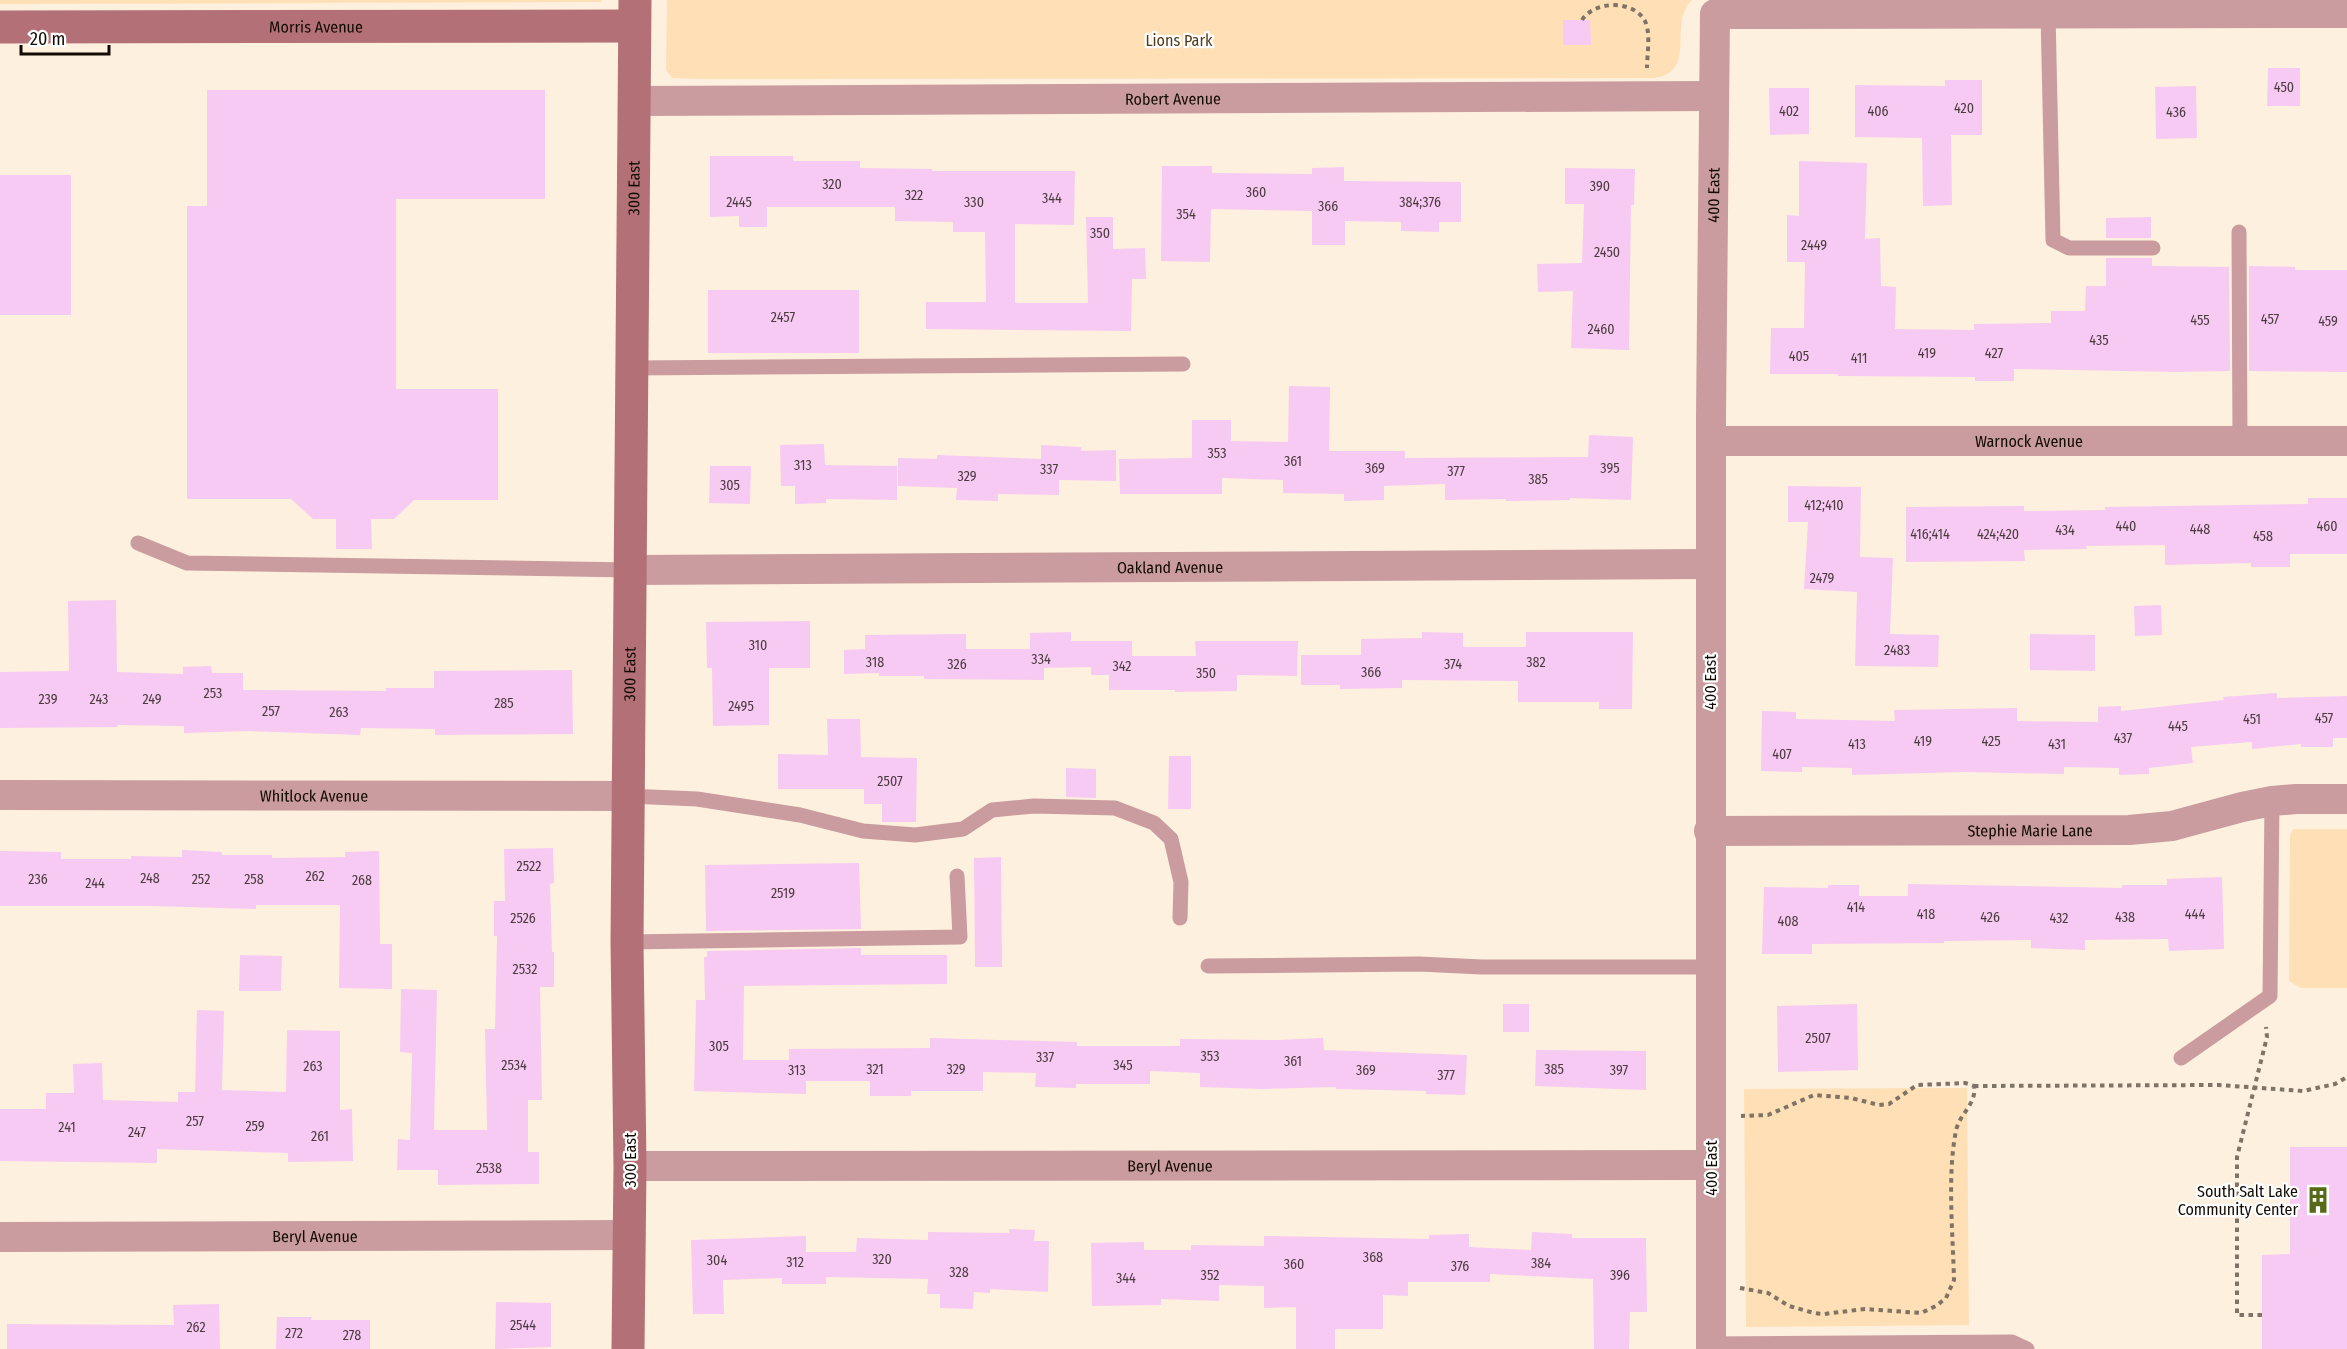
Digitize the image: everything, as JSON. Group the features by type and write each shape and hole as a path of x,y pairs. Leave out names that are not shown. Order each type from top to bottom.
{"street":[{"name":"Morris Avenue","path":"0,27 552,24 634,13"},
{"name":"300 East","path":"628,1349 630,1166 627,942 632,570 634,13"},
{"path":"2048,13 2347,13"},
{"name":"400 East","path":"1711,1346 1709,831 1715,14 2048,13"},
{"name":"Robert Avenue","path":"633,101 1713,96"},
{"name":"Warnock Avenue","path":"1711,441 2347,441"},
{"name":"Oakland Avenue","path":"632,570 1710,564"},
{"name":"Whitlock Avenue","path":"0,795 628,796"},
{"name":"Stephie Marie Lane","path":"1709,831 2129,830 2172,826 2271,801 2347,799"},
{"name":"Beryl Avenue","path":"630,1166 1711,1165"},
{"name":"Beryl Avenue","path":"0,1236 629,1235"}],"lane":[{"path":"2048,13 2054,240 2069,249 2153,249"},
{"path":"2239,232 2240,441"},
{"path":"633,368 1183,364"},
{"path":"138,543 187,563 632,570"},
{"path":"628,796 697,800 800,815 863,831 915,835 963,829 992,810 1034,806 1115,808 1154,823 1171,839 1181,882 1180,918"},
{"path":"2181,1058 2270,996 2271,801"},
{"path":"627,942 960,937 957,876"},
{"path":"1208,966 1419,964 1482,968 1710,967"},
{"path":"1711,1346 2012,1342 2027,1349"}],"path":[{"path":"1582,20 1594,7 1614,2 1638,11 1645,21 1647,32 1647,69"},
{"path":"2262,1002 2267,1037 2236,1157 2237,1315 2262,1315"},
{"path":"1740,1116 1768,1115 1814,1095 1851,1098 1879,1105 1889,1104 1917,1084 1965,1083 1974,1086 2181,1084 2303,1090 2336,1084 2347,1077"},
{"path":"1740,1288 1768,1293 1789,1306 1824,1314 1865,1309 1922,1313 1946,1298 1954,1280 1952,1155 1956,1129 1974,1097 1974,1086"}],"green space":[{"path":"0,0 601,0 601,2 0,4"},
{"name":"Lions Park","path":"667,0 1692,0 1685,10 1682,21 1679,57 1675,67 1668,74 1654,78 702,79 672,78 666,70"},
{"path":"2294,829 2347,829 2347,988 2301,988 2289,981 2290,834"},
{"path":"1967,1088 1969,1325 1746,1327 1744,1089"}],"building":[{"path":"1563,20 1590,20 1591,45 1563,45"},
{"path":"2268,68 2300,68 2300,106 2267,106"},
{"path":"1945,80 1982,80 1982,135 1951,135 1952,205 1923,206 1922,138 1855,137 1855,85 1945,86"},
{"path":"2196,86 2197,138 2156,139 2155,87"},
{"path":"1769,88 1809,88 1809,134 1770,135"},
{"path":"207,90 545,90 545,199 396,199 396,389 498,389 498,500 414,500 394,519 371,519 372,549 336,549 336,519 313,519 291,499 187,499 187,206 207,206"},
{"path":"710,156 793,156 793,161 860,161 860,168 932,169 932,171 1075,171 1074,225 1015,224 1015,303 1088,303 1086,217 1113,217 1113,249 1145,248 1146,279 1132,279 1131,331 926,329 926,302 986,302 985,232 953,232 953,222 895,221 895,207 767,207 767,227 739,227 739,216 710,217"},
{"path":"1799,161 1867,163 1865,239 1880,238 1881,286 1896,287 1895,329 1974,330 1974,324 2051,323 2051,311 2085,311 2086,286 2106,286 2106,258 2152,258 2152,266 2229,267 2230,371 2014,369 2014,381 1975,381 1975,377 1770,374 1771,328 1804,328 1805,262 1787,262 1787,215 1799,216"},
{"path":"1162,166 1212,166 1212,173 1312,174 1312,168 1344,167 1344,181 1461,182 1461,222 1439,222 1439,232 1401,231 1401,222 1345,221 1345,245 1312,245 1312,211 1211,209 1210,262 1161,261"},
{"path":"1565,168 1635,169 1634,205 1631,205 1629,350 1571,348 1573,291 1538,292 1537,264 1582,263 1584,204 1565,204"},
{"path":"0,175 71,175 71,315 0,315"},
{"path":"2151,217 2151,238 2106,238 2106,218"},
{"path":"2249,266 2295,267 2295,270 2347,270 2347,372 2249,371"},
{"path":"708,290 859,290 859,353 708,353"},
{"path":"1289,386 1330,387 1329,451 1405,451 1405,458 1588,457 1589,435 1633,437 1631,500 1570,498 1570,500 1445,500 1445,484 1384,486 1384,500 1344,501 1344,494 1283,493 1283,480 1222,478 1222,494 1120,494 1119,459 1192,458 1192,420 1231,420 1231,441 1288,442"},
{"path":"824,444 825,465 897,466 897,500 826,499 826,503 795,504 795,486 781,486 780,445"},
{"path":"1041,445 1081,447 1081,451 1116,450 1116,481 1059,480 1059,495 998,494 998,501 956,500 957,488 898,486 898,458 937,459 937,455 1041,459"},
{"path":"710,466 751,466 750,504 709,503"},
{"path":"1788,486 1861,487 1860,557 1893,558 1890,634 1939,635 1938,667 1855,666 1857,592 1804,589 1808,522 1788,522"},
{"path":"2308,498 2347,498 2347,554 2290,554 2290,567 2251,567 2251,563 2165,565 2165,545 2086,546 2087,549 2024,550 2025,561 1906,562 1906,507 2024,506 2024,511 2105,510 2105,507 2308,504"},
{"path":"116,600 117,672 183,674 183,667 211,666 212,673 243,673 243,690 386,691 386,688 434,688 434,671 572,670 573,734 435,735 435,729 361,728 360,735 249,731 184,733 184,726 117,725 118,727 0,728 0,672 69,671 68,601"},
{"path":"2161,605 2162,635 2135,636 2134,606"},
{"path":"810,621 810,668 769,668 769,725 713,726 712,668 707,668 706,622"},
{"path":"1071,632 1071,641 1132,641 1132,656 1196,656 1195,641 1298,641 1297,676 1237,675 1237,691 1175,692 1175,690 1109,690 1109,675 1091,675 1091,667 1044,668 1044,680 924,679 924,676 879,676 879,673 844,674 844,650 865,649 865,635 966,634 966,649 1030,649 1030,633"},
{"path":"1422,632 1463,633 1463,647 1526,647 1526,632 1633,632 1632,709 1599,709 1599,702 1518,702 1518,681 1402,680 1402,688 1340,689 1340,685 1301,685 1301,655 1361,655 1361,639 1422,638"},
{"path":"2030,634 2095,635 2095,671 2030,670"},
{"path":"2277,693 2277,698 2347,696 2347,738 2333,738 2333,747 2301,747 2301,744 2252,749 2252,742 2191,747 2193,763 2149,768 2149,774 2119,775 2119,768 2064,767 2064,774 1964,772 1852,775 1852,768 1802,767 1802,772 1761,771 1762,711 1796,712 1796,719 1895,721 1894,710 2017,708 2017,721 2098,722 2098,707 2121,706 2121,711 2224,700 2223,697"},
{"path":"827,719 860,719 861,757 917,758 916,822 882,822 882,804 864,804 864,789 778,789 778,754 828,755"},
{"path":"1169,756 1191,756 1191,809 1168,809"},
{"path":"1066,768 1096,769 1096,798 1066,797"},
{"path":"553,848 554,883 550,884 554,987 540,987 542,1100 528,1100 528,1152 539,1152 539,1184 438,1185 438,1170 397,1170 398,1139 410,1140 412,1053 400,1052 401,989 437,990 434,1130 487,1130 485,1029 495,1029 497,936 494,936 494,901 505,901 504,849"},
{"path":"182,850 222,852 222,855 272,855 272,858 345,857 345,852 379,851 380,944 392,944 392,989 339,988 340,905 256,905 256,909 0,906 0,851 61,852 61,859 131,859 131,856 182,857"},
{"path":"1001,857 1002,967 975,967 974,858"},
{"path":"859,863 861,929 706,931 705,865"},
{"path":"2222,877 2224,949 2169,951 2168,939 2085,940 2085,950 2031,948 2031,940 1812,944 1812,954 1762,954 1764,887 1828,888 1828,885 1859,885 1859,896 1908,896 1908,884 2122,888 2122,885 2167,885 2167,879"},
{"path":"861,948 861,955 947,955 947,984 744,986 743,1060 789,1060 789,1049 930,1048 930,1038 1077,1042 1077,1046 1180,1046 1180,1039 1323,1038 1324,1050 1467,1055 1465,1095 1426,1094 1426,1091 1336,1089 1336,1087 1263,1089 1200,1087 1200,1073 1150,1071 1150,1084 1076,1084 1076,1088 1035,1087 1036,1073 983,1072 983,1091 911,1091 911,1096 870,1096 870,1081 806,1081 806,1094 694,1091 696,1000 705,1000 704,957 707,957 707,951"},
{"path":"240,955 282,956 281,991 239,991"},
{"path":"1503,1004 1529,1004 1529,1032 1503,1032"},
{"path":"1857,1004 1858,1070 1778,1072 1777,1006"},
{"path":"197,1010 224,1011 222,1090 286,1092 287,1030 340,1031 340,1110 352,1109 353,1161 288,1162 288,1153 157,1149 157,1163 0,1161 0,1109 46,1109 46,1093 74,1093 73,1064 102,1063 103,1100 178,1102 178,1092 195,1092"},
{"path":"1536,1050 1646,1051 1646,1090 1535,1086"},
{"name":"South Salt Lake Community Center","path":"2290,1147 2347,1147 2347,1349 2262,1349 2262,1255 2290,1254"},
{"path":"1009,1229 1035,1230 1034,1241 1049,1241 1048,1292 990,1289 990,1293 974,1292 973,1309 940,1308 940,1294 927,1294 928,1279 826,1277 826,1284 782,1284 782,1278 723,1280 724,1314 693,1314 691,1240 806,1236 806,1252 856,1252 857,1238 928,1240 928,1232 1009,1233"},
{"path":"1532,1232 1572,1234 1572,1238 1646,1238 1647,1312 1630,1312 1629,1349 1594,1349 1593,1279 1490,1274 1490,1282 1408,1282 1408,1296 1383,1295 1383,1329 1335,1329 1335,1349 1296,1349 1296,1307 1264,1308 1264,1286 1219,1285 1219,1301 1161,1299 1161,1305 1092,1306 1091,1243 1144,1242 1144,1250 1191,1250 1191,1245 1264,1246 1264,1236 1429,1239 1429,1235 1469,1234 1469,1247 1531,1250"},
{"path":"496,1302 551,1303 551,1347 495,1349"},
{"path":"219,1304 220,1349 7,1349 7,1324 174,1325 173,1305"},
{"path":"277,1317 312,1317 311,1320 370,1320 370,1349 276,1349"}],"place":[{"name":"South Salt Lake Community Center","path":"2318,1200"}]}
